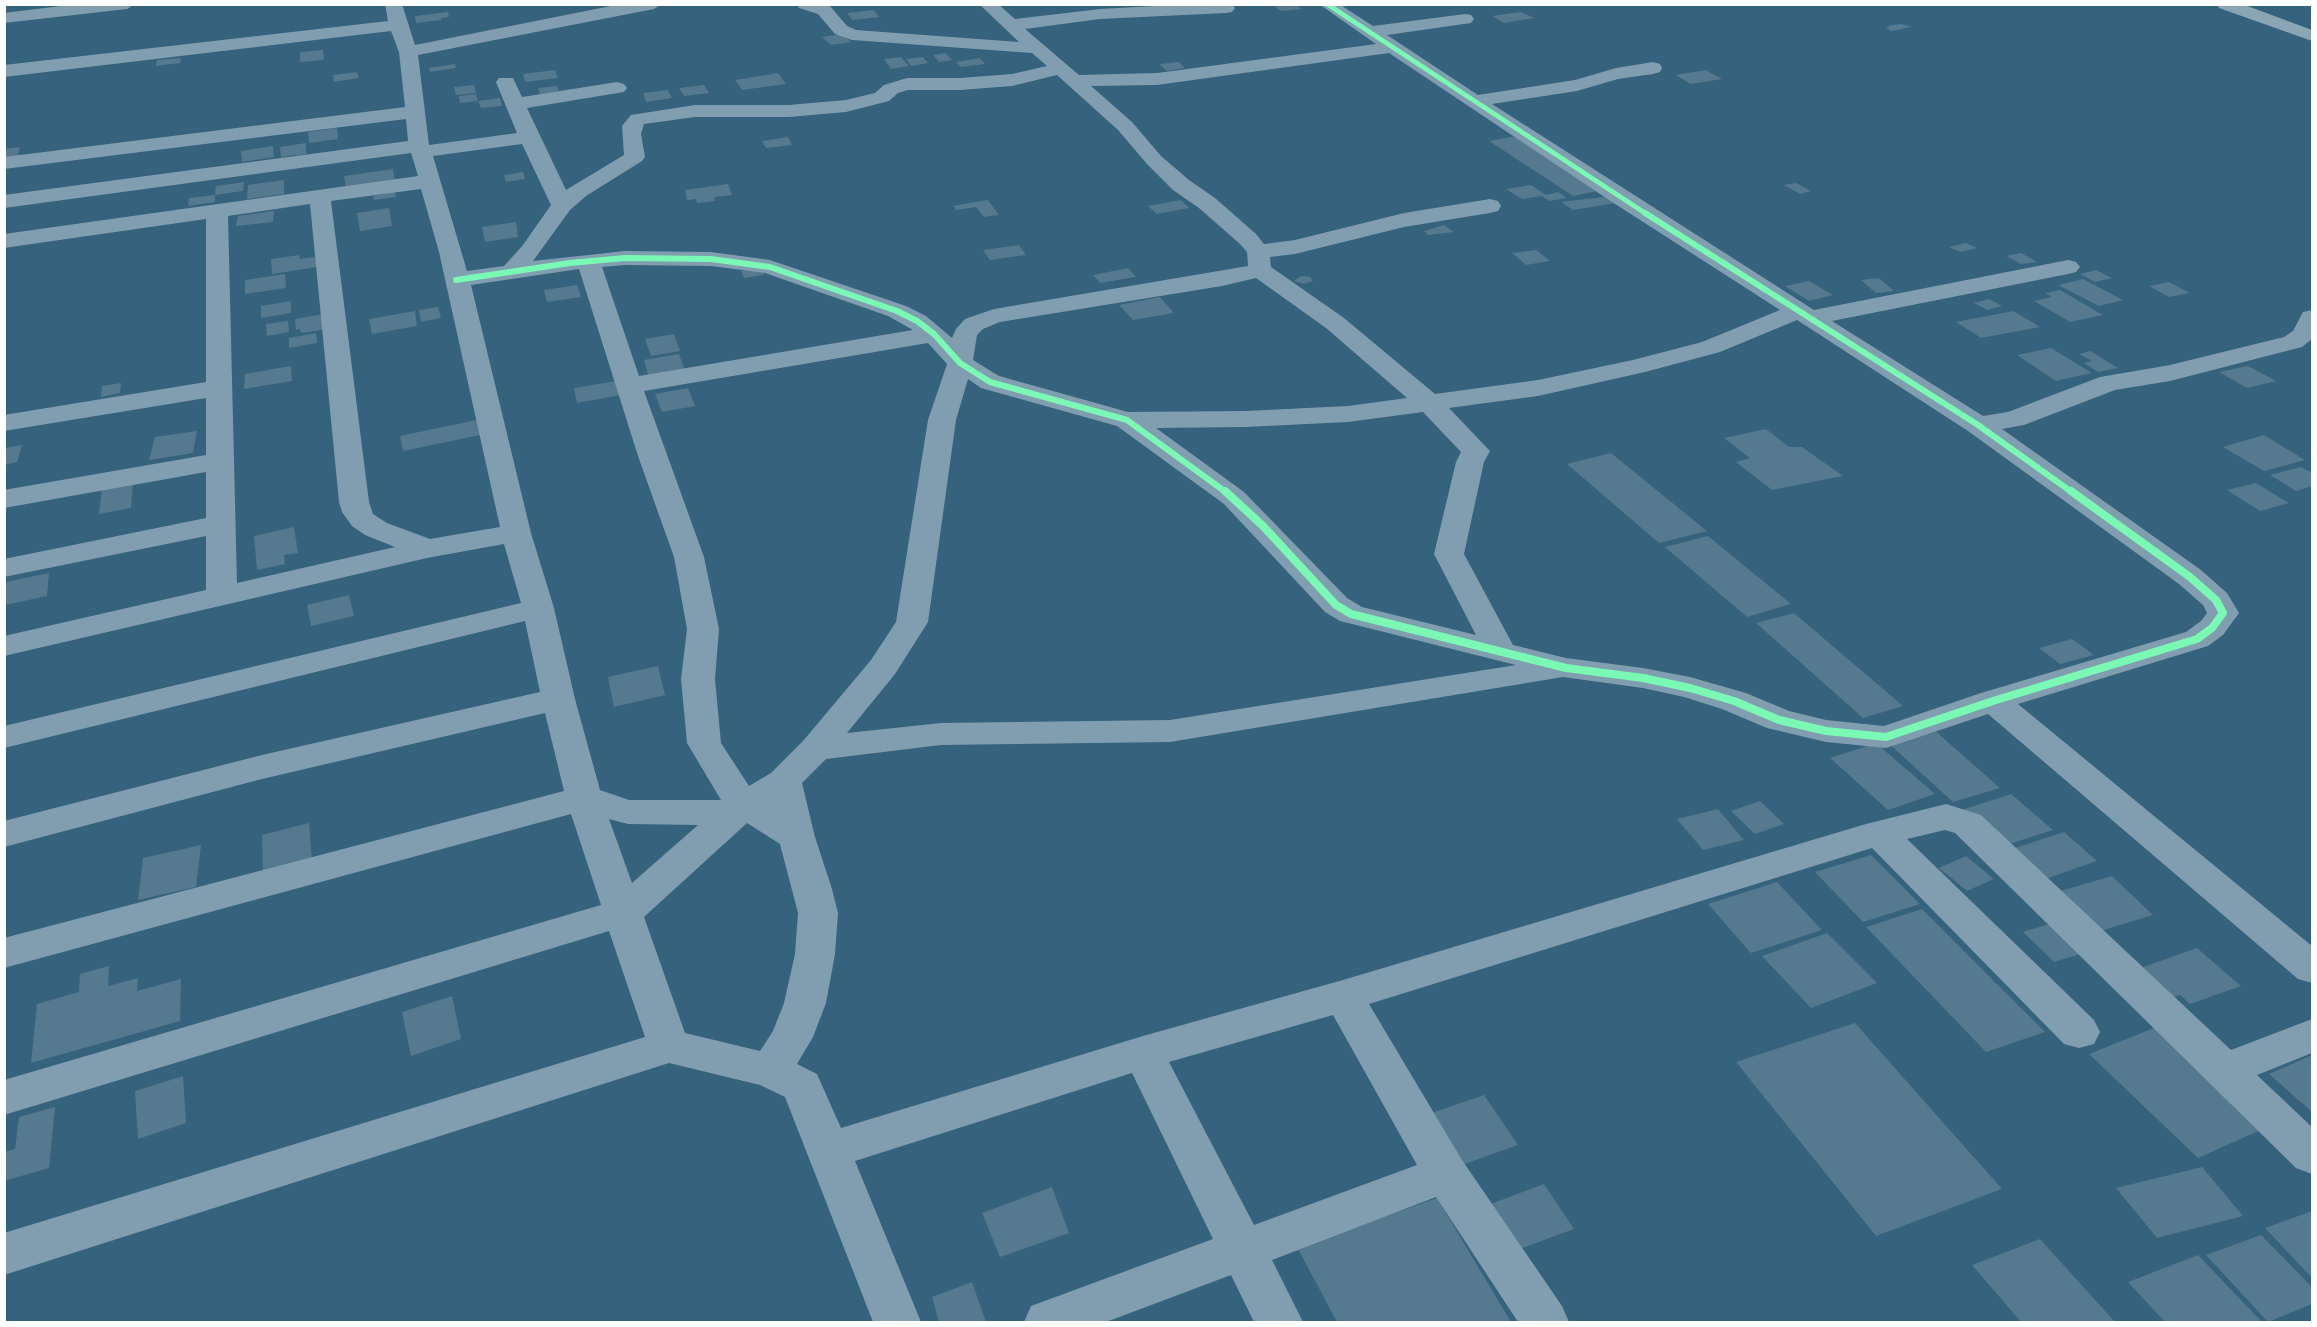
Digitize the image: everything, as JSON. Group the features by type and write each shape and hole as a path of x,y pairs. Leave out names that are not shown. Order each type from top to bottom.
{"main road":[{"path":"2225,4 2313,36"}],"street":[{"path":"4,18 128,4"},
{"path":"4,71 400,27 568,19 654,4"},
{"path":"805,4 824,10 841,30 852,35 1034,48"},
{"path":"987,4 1034,48 1125,126 1154,160 1181,184 1207,202 1248,239 1259,261 1429,403 1476,452 1470,462 1449,554 1500,651"},
{"path":"1128,420 1234,498 1263,525 1336,605 1351,614 1566,668 1643,678 1690,688 1734,701 1779,720 1805,727 1886,738 1993,701 2197,639 2212,628 2223,613 2216,600 2190,577 1978,425 1617,195 1327,4"},
{"path":"1011,25 1100,14 1226,8"},
{"path":"1372,32 1465,19"},
{"path":"400,27 420,149 451,252 516,533 538,608 558,699 584,798 624,912 636,957 669,1046"},
{"path":"512,271 531,250 562,205 578,191 635,157 632,126 638,119 646,116 695,111 819,109 870,101 882,97 897,86 907,84 960,84 1067,75 1157,79 1394,47"},
{"path":"1476,101 1576,85 1616,74 1653,68"},
{"path":"506,82 529,137 562,205"},
{"path":"516,104 617,88"},
{"path":"4,163 415,112"},
{"path":"4,202 529,137"},
{"path":"4,241 430,181"},
{"path":"320,197 357,512 362,520 376,529 427,549"},
{"path":"629,386 931,331 994,316 1222,279 1259,261 1295,248 1428,215 1490,206"},
{"path":"217,211 222,596"},
{"path":"456,280 588,261 671,257 743,261 770,267 897,311 931,331 960,363 990,382 1128,420 1257,419 1348,414 1538,388 1636,367 1711,346 1804,315 2068,267"},
{"path":"588,261 689,557 702,619 698,679 704,743 735,793 740,809"},
{"path":"4,1098 624,912 740,809 784,781 883,667 912,622 942,420 960,363 965,334 974,324 994,316"},
{"path":"1978,425 2014,419 2109,383 2170,373 2286,344 2303,335 2313,317"},
{"path":"4,423 220,388"},
{"path":"4,499 221,461"},
{"path":"4,568 221,524"},
{"path":"4,646 427,549 516,533"},
{"path":"4,737 538,608"},
{"path":"814,749 874,740 941,734 1170,731 1566,668"},
{"path":"4,834 262,767 558,699"},
{"path":"1993,701 2313,968"},
{"path":"770,1070 792,1037 805,1003 815,954 818,913 813,889 796,837 784,781"},
{"path":"4,953 584,798 628,812 666,814 740,809 796,837"},
{"path":"828,1150 1143,1053 1343,996 1879,833 1946,817 1968,824 2313,1155"},
{"path":"1879,833 2079,1032"},
{"path":"1343,996 1446,1174 1545,1323"},
{"path":"2224,1071 2313,1035"},
{"path":"4,1254 669,1046 770,1070 802,1086 897,1323"},
{"path":"1143,1053 1280,1323"},
{"path":"1048,1323 1446,1174"}],"building":[{"path":"1294,4 1302,9 1281,11 1275,7"},
{"path":"874,10 879,17 852,20 847,13"},
{"path":"448,12 449,17 441,18 441,20 416,23 415,16"},
{"path":"1521,12 1534,18 1504,23 1492,16"},
{"path":"1901,24 1912,27 1891,31 1885,28 1890,27 1887,26"},
{"path":"842,34 851,42 831,45 822,37"},
{"path":"323,50 324,60 300,62 300,52"},
{"path":"946,53 952,60 939,62 933,55"},
{"path":"901,57 909,66 891,69 884,59"},
{"path":"923,57 928,63 911,66 906,59"},
{"path":"181,58 180,63 156,66 157,60"},
{"path":"980,58 985,64 961,67 956,62"},
{"path":"1179,62 1185,68 1167,71 1159,64"},
{"path":"455,64 456,68 430,72 429,68"},
{"path":"555,70 558,78 525,82 523,74"},
{"path":"1706,70 1722,79 1691,84 1675,75"},
{"path":"357,72 359,78 334,82 333,75"},
{"path":"778,73 786,84 742,90 735,80"},
{"path":"474,85 476,93 456,95 454,87"},
{"path":"704,85 709,93 684,96 679,88"},
{"path":"557,86 559,92 540,94 538,88"},
{"path":"668,90 672,98 646,102 643,93"},
{"path":"476,94 478,101 460,103 459,96"},
{"path":"500,98 502,106 481,108 478,101"},
{"path":"337,128 338,139 309,143 308,132"},
{"path":"1522,135 1608,189 1573,196 1489,141"},
{"path":"788,137 792,145 766,148 762,141"},
{"path":"306,143 306,154 281,157 280,147"},
{"path":"273,146 274,157 242,162 241,151"},
{"path":"20,147 17,158 4,160 4,149"},
{"path":"393,169 395,182 346,189 344,176"},
{"path":"523,172 525,179 506,182 504,175"},
{"path":"284,180 284,194 247,199 248,185"},
{"path":"244,182 243,191 215,195 216,186"},
{"path":"1796,183 1811,191 1800,194 1784,185"},
{"path":"728,184 732,195 714,197 715,201 697,203 696,199 687,200 685,190"},
{"path":"1531,185 1546,195 1558,192 1567,198 1549,201 1542,196 1522,199 1506,189"},
{"path":"395,192 396,197 374,200 373,196"},
{"path":"215,195 215,202 188,206 189,198"},
{"path":"1612,196 1621,202 1573,210 1561,202"},
{"path":"988,200 999,215 984,217 976,207 956,210 953,206"},
{"path":"1181,200 1189,208 1157,214 1148,206"},
{"path":"389,208 392,226 360,231 357,213"},
{"path":"274,211 273,222 236,226 238,216"},
{"path":"516,222 518,237 485,242 482,227"},
{"path":"1444,225 1454,232 1428,235 1424,231"},
{"path":"1966,243 1977,248 1960,252 1949,247"},
{"path":"1019,245 1026,255 990,260 983,250"},
{"path":"1536,250 1550,261 1526,265 1512,253"},
{"path":"2021,253 2037,262 2021,264 2006,256"},
{"path":"299,255 300,259 315,257 317,267 272,274 271,259"},
{"path":"760,268 764,275 744,278 741,271"},
{"path":"1128,268 1136,277 1100,283 1093,275"},
{"path":"2096,270 2112,278 2095,282 2080,274"},
{"path":"285,274 286,288 245,294 245,280"},
{"path":"1301,276 1310,277 1313,281 1304,284 1294,281"},
{"path":"1879,278 1894,291 1876,293 1861,280"},
{"path":"2083,279 2123,300 2099,306 2058,285"},
{"path":"1809,281 1833,295 1809,301 1785,286"},
{"path":"2169,282 2190,293 2169,297 2149,286"},
{"path":"577,285 581,297 547,302 544,290"},
{"path":"2060,290 2103,315 2070,322 2034,301 2052,297 2045,293"},
{"path":"1160,297 1174,313 1133,320 1119,305"},
{"path":"1989,299 2002,306 1987,310 1974,303"},
{"path":"291,301 291,313 261,318 261,306"},
{"path":"438,307 441,318 421,322 419,310"},
{"path":"415,311 417,326 372,334 369,319"},
{"path":"2013,311 2040,327 1981,338 1956,322"},
{"path":"324,314 322,330 301,333 300,329 296,330 295,319"},
{"path":"288,321 289,332 267,336 266,324"},
{"path":"316,333 317,343 289,348 289,338"},
{"path":"674,334 680,351 651,356 645,339"},
{"path":"2051,348 2092,373 2056,381 2017,355"},
{"path":"2091,351 2118,368 2098,372 2084,363 2092,361 2079,354"},
{"path":"679,354 685,371 649,378 644,360"},
{"path":"291,366 292,381 244,389 245,374"},
{"path":"2248,366 2276,381 2247,388 2219,372"},
{"path":"616,381 621,395 577,403 574,388"},
{"path":"121,383 120,393 101,397 102,386"},
{"path":"688,388 695,406 662,412 655,394"},
{"path":"481,419 485,434 403,451 400,436"},
{"path":"1766,429 1789,447 1802,447 1843,476 1772,490 1736,462 1750,458 1724,438"},
{"path":"197,431 193,453 149,460 155,437"},
{"path":"2264,435 2305,460 2264,471 2223,447"},
{"path":"22,445 17,462 4,465 4,448"},
{"path":"1611,453 1707,531 1659,543 1567,464"},
{"path":"2301,467 2312,473 2312,486 2296,491 2270,475"},
{"path":"133,482 131,508 99,514 102,488"},
{"path":"2256,483 2289,503 2260,511 2227,490"},
{"path":"294,527 298,553 284,555 285,564 257,570 254,536"},
{"path":"1708,536 1791,604 1747,617 1665,547"},
{"path":"49,573 47,596 5,605 6,582"},
{"path":"349,595 354,616 311,626 307,605"},
{"path":"1794,613 1903,706 1863,718 1756,623"},
{"path":"2072,639 2094,655 2060,664 2039,648"},
{"path":"658,666 665,695 614,707 608,677"},
{"path":"1932,728 2000,788 1953,802 1887,742"},
{"path":"1876,743 1935,794 1888,810 1830,758"},
{"path":"2011,794 2053,830 2003,846 1962,810"},
{"path":"1760,801 1784,824 1755,834 1731,811"},
{"path":"1718,809 1744,840 1703,850 1677,819"},
{"path":"309,823 312,860 263,872 262,835"},
{"path":"2064,832 2097,861 2042,880 2009,850"},
{"path":"201,845 196,887 138,900 143,858"},
{"path":"1871,855 1920,904 1863,922 1815,872"},
{"path":"1966,856 1994,879 1967,891 1939,868"},
{"path":"2112,876 2153,915 2097,932 2057,892"},
{"path":"1777,882 1822,930 1751,953 1708,904"},
{"path":"1922,909 2045,1032 1986,1052 1866,927"},
{"path":"2059,921 2090,951 2054,962 2023,932"},
{"path":"1827,933 1877,983 1811,1008 1762,956"},
{"path":"2197,948 2241,986 2190,1004 2180,995 2165,1001 2132,971"},
{"path":"109,966 108,986 138,978 137,991 181,979 180,1021 31,1063 37,1004 79,992 80,974"},
{"path":"452,996 461,1039 411,1056 402,1012"},
{"path":"1855,1023 2002,1189 1876,1236 1736,1062"},
{"path":"2154,1028 2265,1128 2198,1158 2089,1054"},
{"path":"2312,1055 2312,1112 2269,1074"},
{"path":"183,1076 186,1123 138,1139 135,1091"},
{"path":"1484,1095 1518,1145 1459,1166 1426,1115"},
{"path":"55,1107 49,1168 4,1181 4,1152 15,1149 19,1117"},
{"path":"2202,1167 2243,1216 2157,1238 2116,1188"},
{"path":"1544,1184 1574,1229 1506,1254 1477,1209"},
{"path":"1052,1187 1069,1233 1000,1257 982,1213"},
{"path":"1437,1198 1511,1322 1337,1322 1297,1247"},
{"path":"2312,1211 2312,1278 2265,1228"},
{"path":"2261,1235 2312,1287 2312,1304 2268,1322 2206,1255"},
{"path":"2040,1239 2115,1322 2021,1322 1972,1265"},
{"path":"2198,1255 2262,1322 2165,1322 2128,1282"},
{"path":"972,1282 986,1322 939,1322 932,1297"}],"cycle path":[{"path":"456,280 570,263 625,258 711,259 770,267 897,311 917,321 934,334 960,363 990,382 1127,420 1234,498 1336,605 1351,614 1566,668 1643,678 1690,688 1734,701 1779,720 1826,731 1886,737 1993,701 2197,639 2212,628 2223,613 2216,600 2190,577 1978,425 1617,195 1327,4"}]}
